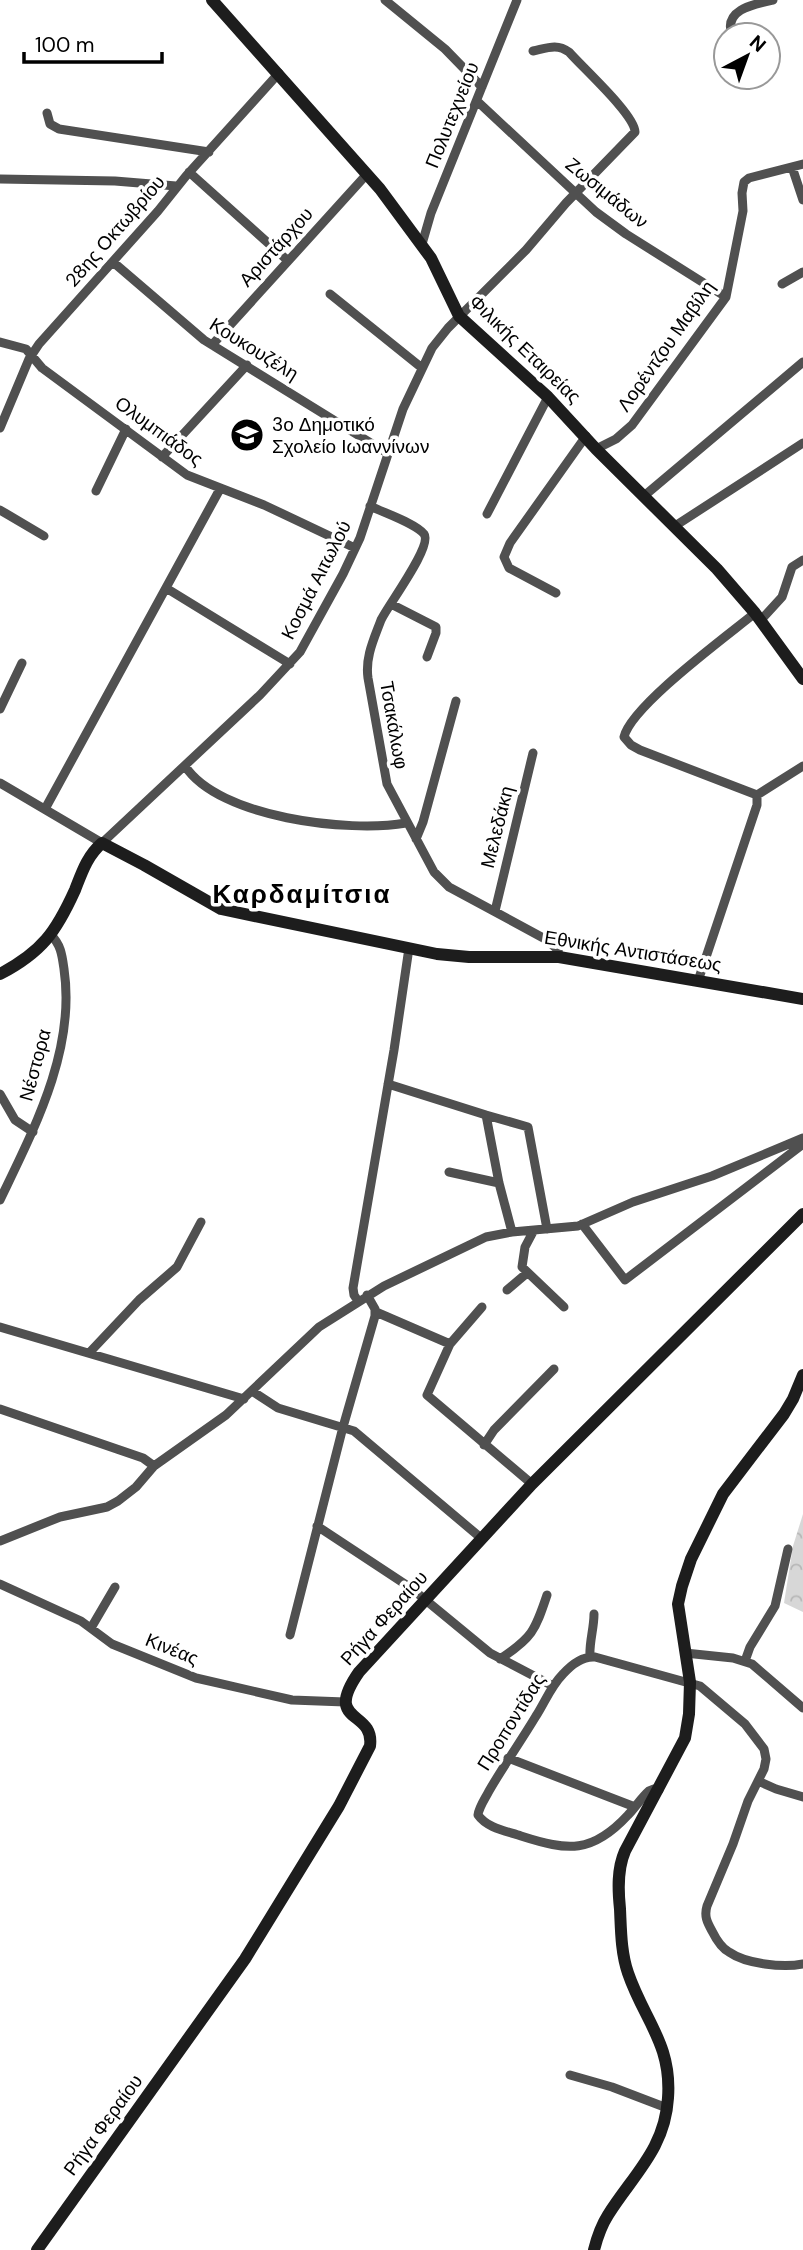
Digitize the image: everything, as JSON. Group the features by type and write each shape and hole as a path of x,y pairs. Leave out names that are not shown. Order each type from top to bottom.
{"street":[{"name":"Φιλικής Εταιρείας","path":"212,0 367,174 422,244 459,316 548,397 596,449 723,575 803,679"},
{"path":"386,0 444,49 482,87"},
{"path":"731,21 738,11 773,0"},
{"name":"Πολυτεχνείου","path":"422,244 513,2"},
{"name":"Κοσμά Αιτωλού","path":"102,843 290,664 316,626 355,548 403,409 437,341 633,136 636,128 626,112 562,47 533,51"},
{"name":"28ης Οκτωβρίου","path":"0,428 32,355 158,211 176,186 279,73"},
{"name":"Ζωσιμάδων","path":"477,100 596,212 726,297"},
{"path":"47,113 50,124 58,129 209,152"},
{"name":"Λορέντζου Μαβίλη","path":"596,449 616,439 632,425 726,297 743,211 744,182 749,178 803,164"},
{"path":"792,167 803,200"},
{"path":"189,172 287,260"},
{"name":"Αριστάρχου","path":"212,345 367,174"},
{"path":"0,179 115,181 176,186"},
{"name":"Κουκουζέλη","path":"113,262 212,345 387,453"},
{"path":"782,284 803,272"},
{"path":"330,294 422,369"},
{"path":"0,342 22,347 32,355"},
{"name":"Ολυμπιάδος","path":"32,355 42,368 187,475 264,505 355,548"},
{"path":"645,496 803,362"},
{"path":"162,457 247,365"},
{"path":"487,514 548,397"},
{"path":"96,491 126,429"},
{"path":"556,593 509,568 505,555 519,529 586,436"},
{"path":"675,526 803,443"},
{"path":"45,809 220,489"},
{"name":"Τσακάλωφ","path":"370,506 416,528 426,538 422,553 372,642 367,670 385,779 406,822 434,872 442,881 547,940 558,950 559,957"},
{"path":"0,510 44,536"},
{"path":"757,795 640,750 624,737 629,724 649,702 782,597 792,567 803,559"},
{"path":"166,588 290,664"},
{"path":"391,604 436,627 427,657"},
{"path":"0,709 22,663"},
{"path":"416,839 424,822 456,701"},
{"name":"Μελεδάκη","path":"495,911 533,753"},
{"path":"185,766 197,781 210,791 281,816 326,824 394,825 406,822"},
{"path":"757,795 803,766"},
{"path":"0,783 102,843 89,857 60,922 51,935 25,959 0,974"},
{"path":"698,981 758,805 757,795"},
{"name":"Εθνικής Αντιστάσεως","path":"102,843 221,909 409,948 469,957 559,957 803,997"},
{"name":"Νέστορα","path":"0,1199 33,1132 54,1070 66,1011 66,981 61,949 51,935"},
{"path":"409,948 353,1288 354,1295 363,1298 376,1312 450,1344"},
{"path":"388,1084 528,1127 547,1229"},
{"path":"0,1094 7,1118 33,1132"},
{"path":"486,1115 512,1232"},
{"path":"0,1541 60,1517 113,1504 136,1487 154,1466 208,1430 306,1338 363,1298 478,1241 512,1232 582,1224 633,1202 712,1176 803,1138"},
{"path":"582,1224 625,1279 803,1144"},
{"path":"449,1172 499,1183"},
{"name":"Ρήγα Φεραίου","path":"37,2250 245,1959 339,1805 370,1746 368,1731 345,1702 348,1690 359,1672 532,1485 803,1214"},
{"path":"90,1352 139,1300 177,1267 201,1222"},
{"path":"534,1230 524,1250 522,1263 527,1273 564,1307"},
{"path":"507,1290 527,1273"},
{"path":"482,1307 450,1344 427,1395 532,1485"},
{"path":"290,1635 343,1427 376,1312"},
{"path":"0,1327 244,1399"},
{"path":"484,1445 494,1430 554,1369"},
{"path":"594,2250 608,2215 656,2147 667,2108 665,2054 634,1990 624,1961 619,1886 622,1857 685,1738 690,1682 679,1598 691,1559 723,1493 787,1409 803,1376"},
{"path":"252,1391 278,1408 354,1431 481,1538"},
{"path":"0,1409 143,1458 154,1466"},
{"path":"317,1527 426,1600 484,1649 553,1686"},
{"path":"745,1661 750,1647 775,1606 788,1549"},
{"name":"Κινέας","path":"0,1584 57,1609 91,1628 112,1644 196,1678 292,1700 345,1702"},
{"path":"91,1628 115,1587"},
{"path":"500,1659 523,1644 534,1630 547,1595"},
{"path":"594,1614 588,1657 700,1686 745,1724 759,1740 766,1759 707,1906 706,1917 720,1945 734,1956 781,1967 803,1964"},
{"path":"685,1653 745,1661 765,1674 803,1708"},
{"name":"Προποντίδας","path":"588,1657 577,1661 553,1686 538,1714 508,1758 478,1815 482,1821 494,1827 536,1841 553,1846 580,1847 608,1833 635,1807"},
{"path":"508,1758 635,1807 649,1791 659,1790"},
{"path":"758,1781 803,1797"},
{"path":"570,2075 612,2087 667,2108"}],"green space":[{"path":"803,1514 803,1612 784,1603 793,1546"}],"place":[{"name":"3ο Δημοτικό Σχολείο Ιωαννίνων","path":"247,435"}],"district":[{"name":"Καρδαμίτσια","path":"302,894"}]}
